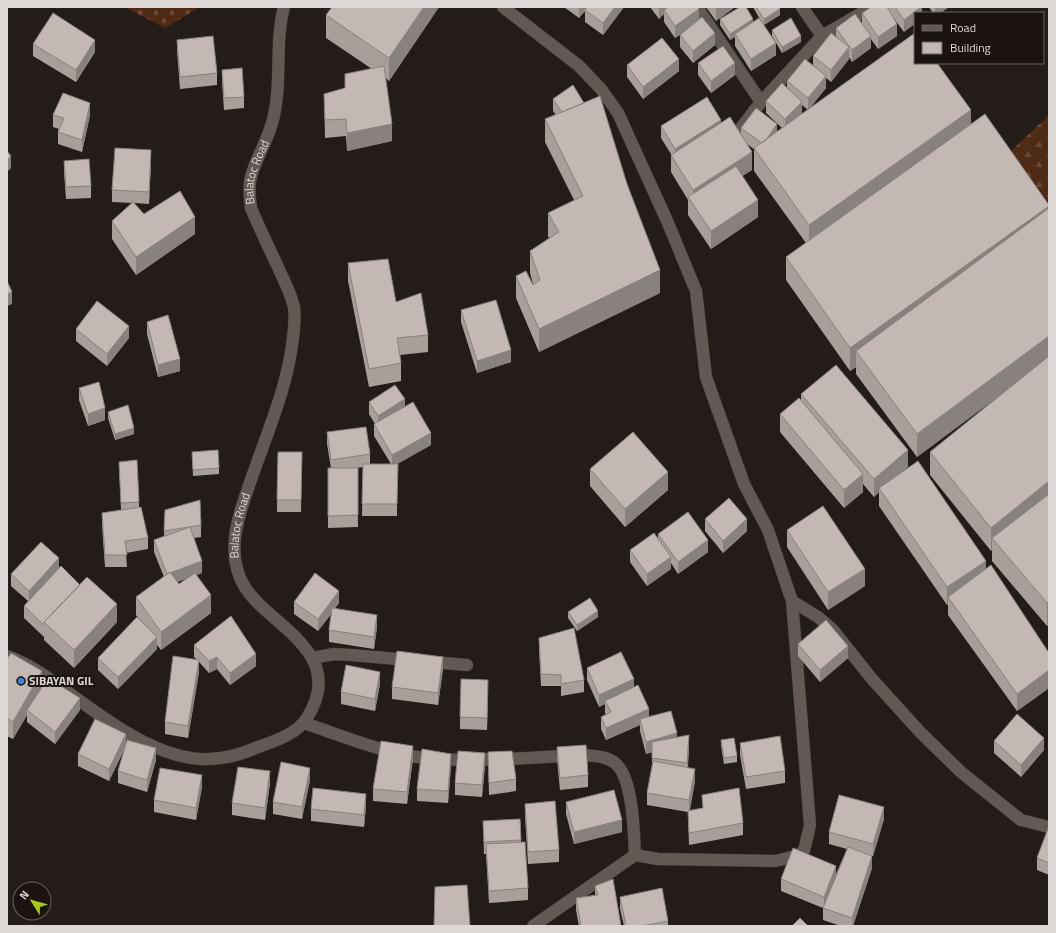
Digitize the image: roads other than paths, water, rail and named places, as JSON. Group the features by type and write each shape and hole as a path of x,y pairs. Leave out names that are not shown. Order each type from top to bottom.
{"street":[{"name":"Balatoc Road","path":"7,656 33,667 125,732 150,745 178,755 200,759 226,757 245,752 285,737 304,723 314,705 319,686 317,670 312,658 284,627 260,607 243,585 237,573 233,554 235,530 286,379 295,327 292,300 251,208 249,192 250,178 266,141 276,105 280,25 284,7"},
{"path":"503,7 579,66 601,89 618,114 668,223 696,291 706,377 744,484 768,530 792,601 810,825 804,851 796,856 775,861 658,859 635,855 533,926"},
{"path":"697,7 761,102"},
{"path":"802,7 822,36"},
{"path":"738,132 761,102 822,36 872,7"},
{"path":"792,601 818,617 833,630 876,684 920,732 962,773 1021,820 1049,827"},
{"path":"312,658 334,654 467,665"},
{"path":"304,723 387,751 423,758 467,760 583,755 602,756 614,762 621,768 626,784 633,821 635,855"}],"place":[{"name":"SIBAYAN GIL","path":"21,681"}]}
